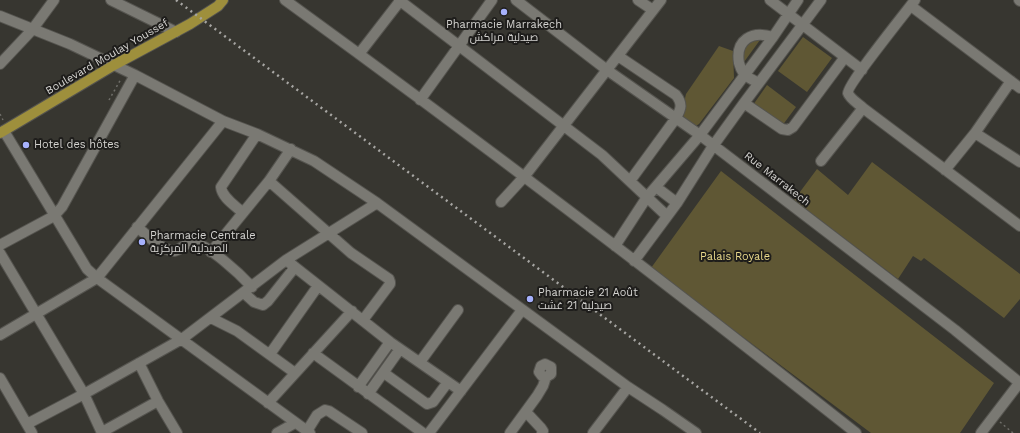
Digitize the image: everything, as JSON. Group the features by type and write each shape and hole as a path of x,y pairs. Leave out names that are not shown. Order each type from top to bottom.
{"main road":[{"name":"Boulevard Moulay Youssef","path":"4,131 114,65 176,32 218,6 223,0"}],"street":[{"path":"0,64 32,30 54,0"},
{"path":"110,0 176,32"},
{"path":"285,0 360,54 747,346 856,433"},
{"path":"360,54 399,0 602,155 667,216"},
{"path":"420,100 492,0"},
{"name":"Rue Marrakech","path":"516,0 607,70 700,135 1020,382"},
{"path":"638,0 653,10"},
{"path":"501,202 524,177 660,0"},
{"path":"770,0 862,70"},
{"path":"615,246 656,186 700,135 773,37 798,0"},
{"path":"634,261 677,203 713,146 758,83 821,0"},
{"path":"1020,88 913,3 862,70 849,88 848,92 850,96 863,108 1020,226"},
{"path":"0,16 70,44 114,65 133,79 223,121 291,149 314,161 377,203 628,387 696,433"},
{"path":"758,83 744,75 740,68 738,54 739,48 743,42 753,35 760,34 773,37"},
{"path":"618,56 676,95 681,104 676,118 630,181"},
{"path":"744,103 782,129 788,130 793,127 845,57"},
{"path":"0,245 54,216 62,207 133,79"},
{"path":"946,170 975,133 1011,82"},
{"path":"821,161 863,108"},
{"path":"0,335 97,278 223,121"},
{"path":"4,131 87,269 97,278 308,432 317,415 325,410 362,433"},
{"path":"975,133 1020,162"},
{"path":"243,213 225,197 222,193 221,187 257,134"},
{"path":"212,252 269,181 291,149"},
{"path":"269,181 351,253 389,279 390,282 363,320"},
{"path":"656,186 677,203"},
{"path":"27,424 182,339 248,290 291,264 328,234 377,203"},
{"path":"137,227 157,244 169,250 174,251 191,241 196,242 212,252 240,274 254,302 263,305 268,301 291,264"},
{"path":"0,253 84,394 102,433 158,401"},
{"path":"291,264 390,342 461,391"},
{"path":"270,354 318,286"},
{"path":"420,362 458,310"},
{"path":"429,433 522,310"},
{"path":"268,403 352,311"},
{"path":"211,318 237,332 295,373"},
{"path":"358,387 390,342"},
{"path":"368,394 400,349"},
{"path":"313,353 423,433"},
{"path":"139,363 158,401 177,433"},
{"path":"384,373 427,404 433,402 448,382"},
{"path":"510,433 544,386 546,377"},
{"path":"0,378 32,433"},
{"path":"981,433 1020,382"},
{"path":"593,433 628,387"},
{"path":"526,412 541,428 543,431 542,433"},
{"path":"278,433 295,423"}],"path":[{"path":"107,104 122,77 133,79"},
{"path":"0,114 4,131"},
{"path":"993,417 1012,433"}],"green space":[{"path":"803,37 832,58 807,92 778,71"},
{"path":"750,40 760,40 744,62 742,53"},
{"path":"719,46 733,51 734,78 699,124 694,127 689,125 684,118 683,107 686,94"},
{"path":"767,85 796,107 782,126 753,105"},
{"path":"872,162 1020,274 1020,299 1004,318 924,258 921,261 913,256 898,279 794,200 817,169 848,195"},
{"name":"Palais Royale","path":"721,171 994,383 960,433 871,433 651,268"}],"railway":[{"path":"176,0 760,433"}],"place":[{"name":"Pharmacie Marrakech صيدلية مراكش","path":"504,12"},
{"name":"Hotel des hôtes","path":"26,145"},
{"name":"Pharmacie Centrale الصيدلية المركزية","path":"142,242"},
{"name":"Pharmacie 21 Août صيدلية 21 غشت","path":"530,299"}]}
